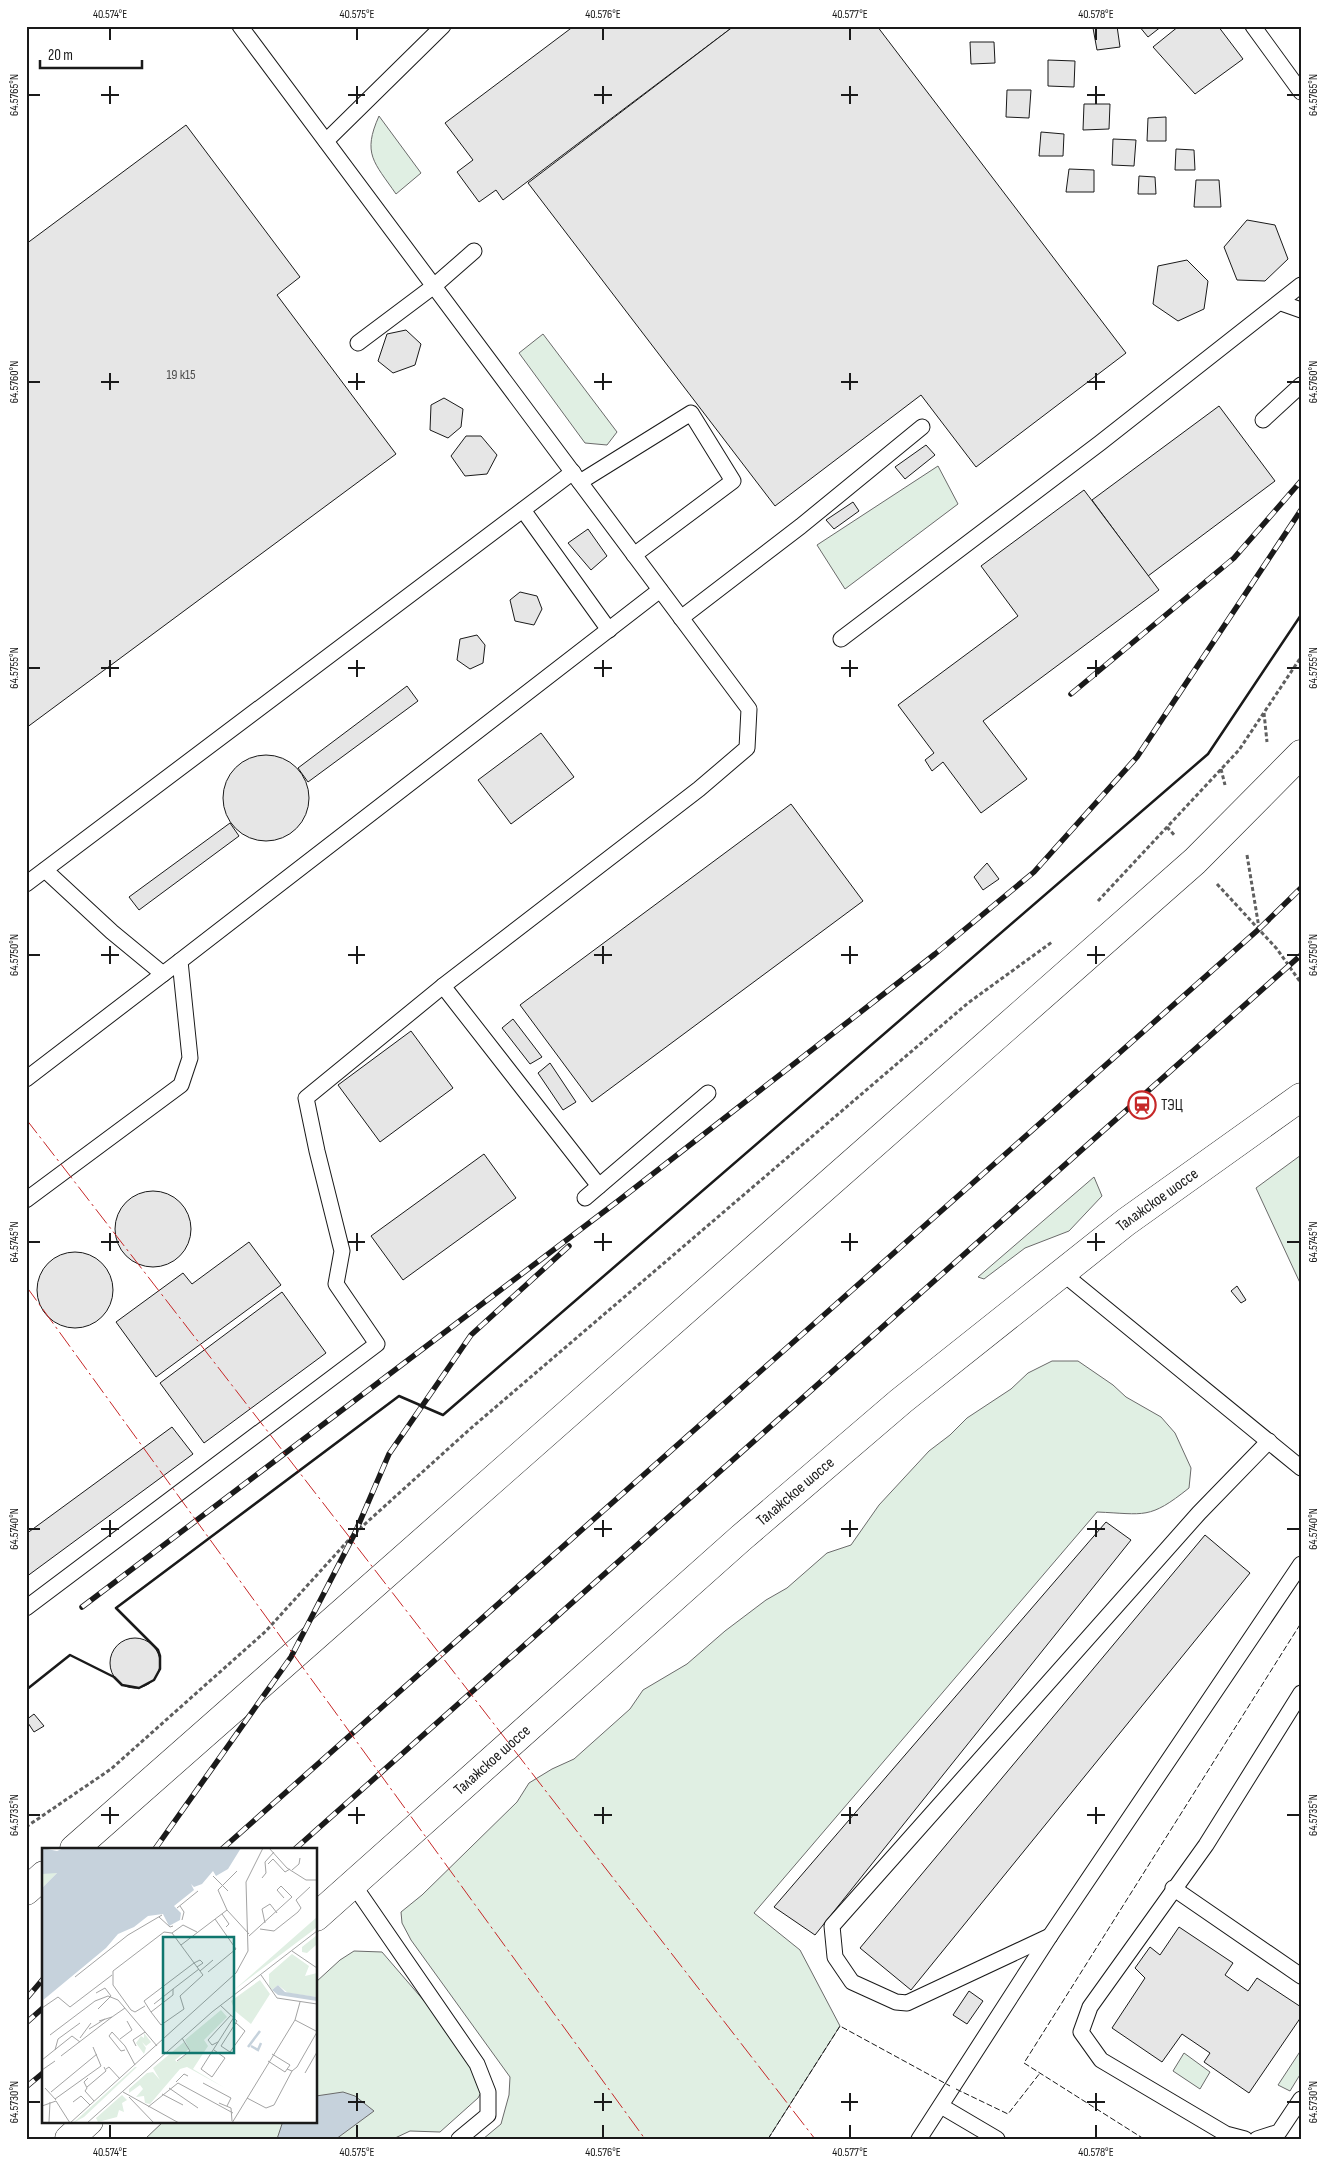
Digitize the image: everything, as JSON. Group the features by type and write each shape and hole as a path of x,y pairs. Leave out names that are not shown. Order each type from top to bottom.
{"street":[{"path":"75,1848 1195,860 1301,754"},
{"name":"Талажское шоссе","path":"318,1914 741,1538 901,1401 1126,1222 1301,1097"},
{"path":"69,2139 88,2122"}],"lane":[{"path":"26,1608 377,1344 336,1284 342,1251 306,1098 443,986 699,789 747,748 749,709 240,26"},
{"path":"326,141 443,26"},
{"path":"1253,26 1301,92"},
{"path":"358,343 434,286 474,251"},
{"path":"841,639 1100,443 1301,285"},
{"path":"1284,304 1301,310"},
{"path":"1263,420 1301,384"},
{"path":"26,884 523,510 576,477 691,413 734,482 634,555"},
{"path":"681,618 801,526 922,427"},
{"path":"523,510 609,630"},
{"path":"26,1079 660,590"},
{"path":"45,870 112,932 163,974"},
{"path":"26,1200 181,1085 190,1058 180,962"},
{"path":"443,986 599,1186"},
{"path":"585,1198 708,1093"},
{"path":"1061,1272 1301,1468"},
{"path":"1050,1936 907,2003 896,2002 852,1982 835,1957 832,1926 1199,1513 1269,1442"},
{"path":"919,2139 1050,1936 1301,1564"},
{"path":"1245,2139 1226,2134 1101,2060 1080,2032 1090,2007 1173,1888 1206,1845 1301,1693"},
{"path":"353,1884 477,2064 488,2092 488,2115 459,2139"},
{"path":"1173,1888 1301,1976"},
{"path":"1257,2139 1279,2132 1301,2099"},
{"path":"941,2106 997,2139"}],"path":[{"path":"1097,902 1239,750 1301,657"},
{"path":"1264,713 1268,748"},
{"path":"1167,827 1276,949 1301,983"},
{"path":"26,1827 110,1769 258,1637 355,1533 478,1422 961,1009 1054,940"}],"green space":[{"path":"379,116 421,173 396,194 376,165 371,149 371,140"},
{"path":"543,334 617,432 607,445 585,443 519,353"},
{"path":"938,466 958,504 845,589 817,545"},
{"path":"1301,1155 1301,1285 1256,1188"},
{"path":"1094,1177 1102,1196 1069,1231 1025,1248 984,1279 978,1277"},
{"path":"1052,1361 1078,1361 1113,1385 1126,1397 1161,1417 1175,1433 1191,1468 1189,1488 1164,1506 1146,1513 1097,1512 754,1913 800,1950 840,2026 768,2139 483,2139 501,2124 509,2095 510,2077 411,1940 402,1923 401,1912 422,1895 517,1802 529,1783 552,1769 574,1759 630,1709 643,1690 687,1664 725,1631 766,1600 787,1588 827,1553 851,1545 879,1505 929,1451 950,1435 967,1418 1011,1389 1028,1373"},
{"path":"354,1951 382,1952 481,2067 482,2091 478,2098 440,2132 410,2131 393,2139 145,2139 163,2122 318,2122 318,1980 340,1960"},
{"path":"1301,2050 1301,2073 1290,2091 1278,2085"},
{"path":"1184,2053 1210,2072 1200,2089 1173,2071"}],"shaded area":[{"path":"343,2092 355,2096 374,2111 336,2139 277,2139 283,2122 318,2122 318,2096"}],"building":[{"path":"574,26 734,26 503,200 496,190 479,202 457,172 473,160 445,123"},
{"path":"734,26 877,26 1126,353 976,467 921,395 775,506 528,183"},
{"path":"1117,26 1120,47 1097,50 1093,28"},
{"path":"1139,26 1162,26 1148,37"},
{"path":"1179,26 1218,26 1243,59 1195,94 1153,47"},
{"path":"970,42 994,42 995,63 971,64"},
{"path":"1048,60 1075,61 1074,87 1048,86"},
{"path":"1007,90 1031,90 1029,118 1006,117"},
{"path":"1084,104 1110,104 1109,129 1083,130"},
{"path":"1166,117 1166,141 1147,141 1148,118"},
{"path":"186,125 300,277 277,295 396,454 26,728 26,244"},
{"path":"1041,132 1064,134 1063,156 1039,156"},
{"path":"1113,139 1136,140 1134,166 1112,165"},
{"path":"1176,149 1194,150 1195,170 1175,170"},
{"path":"1069,169 1094,170 1094,192 1066,192"},
{"path":"1139,176 1155,177 1156,194 1138,194"},
{"path":"1196,180 1219,180 1221,207 1194,207"},
{"path":"1247,220 1275,225 1288,259 1265,281 1237,280 1224,247"},
{"path":"1187,260 1208,281 1204,309 1178,321 1153,304 1158,266"},
{"path":"406,330 421,344 415,365 393,373 378,361 387,334"},
{"path":"444,398 463,409 461,427 448,438 430,430 431,405"},
{"path":"1219,406 1275,481 1148,576 1092,500"},
{"path":"466,436 481,436 497,455 487,474 465,476 451,456"},
{"path":"926,445 935,455 905,479 895,467"},
{"path":"1084,490 1159,590 983,721 1027,779 981,813 943,762 932,771 925,760 934,753 898,705 1018,616 981,566"},
{"path":"853,502 859,511 834,529 826,520"},
{"path":"588,529 607,556 591,570 568,543"},
{"path":"520,592 537,596 542,609 534,625 515,621 510,600"},
{"path":"477,635 485,645 483,663 470,669 457,660 460,639"},
{"path":"407,686 418,701 308,782 298,768"},
{"path":"541,733 574,777 511,824 478,780"},
{"path":"266,755 282,758 290,762 302,774 306,782 309,798 306,814 302,822 290,834 282,838 266,841 250,838 242,834 230,822 226,814 223,798 226,782 230,774 242,762 250,758"},
{"path":"791,804 863,901 592,1102 520,1005"},
{"path":"230,823 239,836 139,910 129,897"},
{"path":"987,863 999,879 983,890 974,877"},
{"path":"513,1019 542,1057 530,1064 502,1028"},
{"path":"411,1031 453,1088 380,1142 338,1085"},
{"path":"550,1063 576,1102 563,1110 538,1073"},
{"path":"484,1154 516,1198 403,1280 371,1236"},
{"path":"153,1191 167,1194 180,1202 188,1215 191,1229 188,1243 180,1256 167,1264 153,1267 139,1264 126,1256 118,1243 115,1229 118,1215 126,1202 139,1194"},
{"path":"249,1242 281,1285 156,1377 116,1322 183,1273 192,1284"},
{"path":"75,1252 89,1255 102,1263 110,1276 113,1290 110,1304 102,1317 89,1325 75,1328 61,1325 48,1317 40,1304 37,1290 40,1276 48,1263 61,1255"},
{"path":"1237,1286 1246,1300 1241,1303 1231,1291"},
{"path":"282,1292 326,1353 204,1443 160,1383"},
{"path":"172,1427 193,1454 26,1577 26,1534"},
{"path":"1106,1522 1131,1540 815,1935 774,1907"},
{"path":"1205,1535 1250,1573 911,1990 860,1948"},
{"path":"140,1638 153,1645 159,1653 159,1673 153,1681 145,1687 130,1688 117,1681 111,1673 110,1658 117,1645 125,1639"},
{"path":"34,1714 44,1726 34,1732 26,1720"},
{"path":"1179,1927 1233,1963 1225,1975 1248,1991 1257,1978 1301,2007 1301,2017 1249,2093 1204,2062 1210,2053 1182,2034 1162,2062 1112,2028 1145,1978 1135,1968 1150,1947 1160,1955"},
{"path":"969,1991 983,2001 967,2024 953,2015"}],"railway":[{"path":"1071,694 1234,558 1301,481"},
{"path":"82,1607 618,1201 935,954 1034,872 1137,757 1301,510"},
{"path":"223,1848 1259,929 1301,888"},
{"path":"296,1848 1301,955"},
{"path":"156,1848 291,1657 355,1533 389,1454 471,1335 569,1246"},
{"path":"26,1999 42,1980"},
{"path":"26,2023 42,2009"},
{"path":"26,2087 42,2074"}],"fence":[{"path":"1144,2139 1024,2063 1301,1623"},
{"path":"768,2139 840,2026 950,2086"},
{"path":"956,2089 1008,2114 1040,2073"}],"wall":[{"path":"26,1690 70,1655 114,1677 122,1685 139,1688 154,1680 160,1669 158,1650 116,1608 399,1396 443,1415 1208,754 1301,615"}],"power":[{"path":"26,1119 815,2139"},
{"path":"26,1286 645,2139"}],"place":[{"name":"ТЭЦ","path":"1142,1105"}]}
